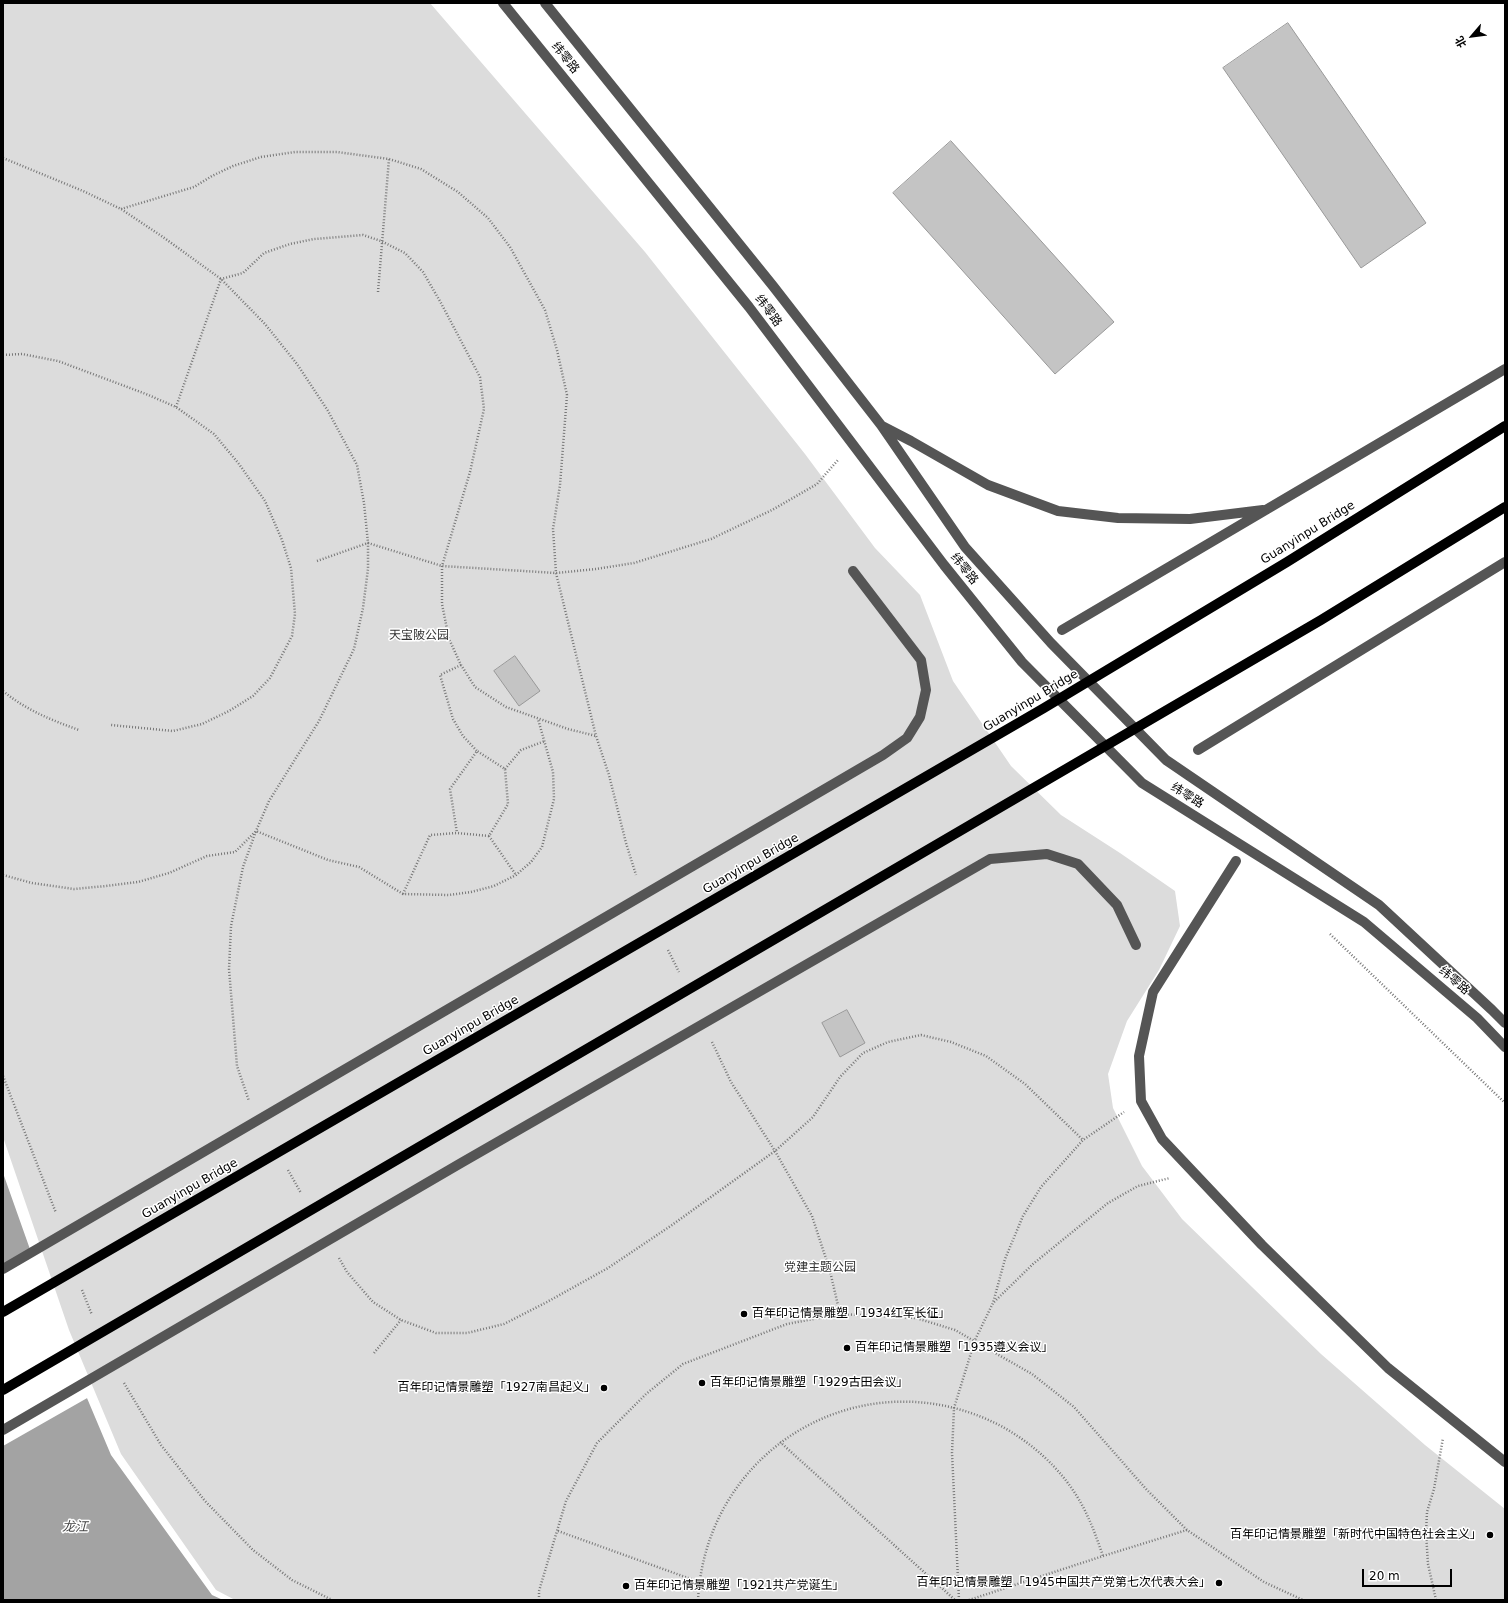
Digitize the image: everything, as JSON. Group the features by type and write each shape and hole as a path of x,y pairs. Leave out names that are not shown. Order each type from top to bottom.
{"main road":[{"name":"Guanyinpu Bridge","path":"3,1312 1044,708 1287,562 1505,426"},
{"path":"3,1390 1314,624 1505,507"}],"street":[{"name":"纬零路","path":"503,3 749,307 944,566 1022,662 1142,783 1364,922 1477,1018 1505,1047"},
{"name":"纬零路","path":"545,3 773,286 881,426 965,547 1051,643 1166,760 1379,905 1505,1023"},
{"path":"1062,630 1505,369"},
{"path":"881,426 988,484 1058,510 1118,518 1190,519 1267,510"},
{"path":"1198,750 1505,562"},
{"path":"3,1269 883,756 907,738 920,717 926,690 921,660 853,571"},
{"path":"3,1430 455,1167 990,859 1047,854 1078,864 1117,905 1136,945"},
{"path":"1236,861 1153,992 1139,1056 1141,1101 1162,1139 1262,1245 1388,1368 1505,1462"}],"path":[{"path":"121,209 194,187 233,166 261,157 295,152 337,152 389,159 420,169 458,192 488,218 510,247 545,310 557,350 567,395 560,484 553,529 556,573 596,736 609,775 626,843 637,878"},
{"path":"3,158 83,190 121,209 163,237 220,279 265,324 296,364 328,411 357,465 364,503 368,543 368,569 363,608 354,649 319,721 269,801 243,867 231,926 229,969 237,1066 250,1105"},
{"path":"378,292 389,159"},
{"path":"220,279 243,273 264,253 290,244 363,235 382,241 405,253 423,272 480,378 484,409 478,439 442,566 442,604 449,639 461,665 475,687 506,707 568,730 596,736"},
{"path":"176,407 220,279"},
{"path":"3,355 22,354 58,361 146,394 176,407 214,434 239,464 265,501 282,540 290,568 295,614 292,636 270,678 253,696 229,711 202,724 173,731 111,725"},
{"path":"317,561 368,543 442,566 556,573 634,563 711,539 772,510 817,484 838,459"},
{"path":"461,665 440,675 453,719 463,736 477,751 506,769"},
{"path":"3,691 18,703 48,718 79,730"},
{"path":"256,831 328,860 359,867 403,894 449,895 471,892 494,886 516,875 531,862 542,847 554,799 553,772 538,718"},
{"path":"489,836 508,804 506,769 521,750 545,741"},
{"path":"457,833 450,789 477,751"},
{"path":"3,875 32,883 74,889 138,882 169,873 207,856 235,852 256,831"},
{"path":"403,894 430,835 457,833 489,836 516,875"},
{"path":"1330,934 1505,1103"},
{"path":"667,948 680,976"},
{"path":"336,1252 347,1272 373,1302 401,1320 436,1333 467,1333 504,1324 548,1302 608,1268 678,1221 776,1151 813,1117 840,1077 863,1053 888,1042 921,1035 952,1042 986,1056 1025,1084 1084,1140"},
{"path":"711,1039 731,1082 776,1151 812,1216 830,1271 840,1314"},
{"path":"959,1600 952,1453 954,1408 975,1340 993,1302 1005,1259 1023,1216 1040,1187 1084,1140 1141,1101"},
{"path":"285,1165 304,1198"},
{"path":"993,1302 1033,1264 1108,1203 1138,1186 1192,1172"},
{"path":"539,1600 539,1591 566,1501 597,1443 646,1394 683,1364 786,1324 840,1314 916,1318 955,1330 975,1340 1032,1374 1074,1407 1147,1490 1186,1530 1264,1582 1303,1600"},
{"path":"374,1353 401,1320"},
{"path":"698,1600 699,1582 709,1541 721,1512 737,1486 757,1463 780,1442 806,1426 834,1413 864,1405 894,1402 925,1402 954,1408 985,1418 1012,1432 1037,1451 1059,1472 1078,1497 1092,1525 1103,1556"},
{"path":"1436,1600 1428,1564 1426,1533 1427,1512 1434,1489 1446,1416"},
{"path":"780,1442 955,1600"},
{"path":"558,1530 699,1582"},
{"path":"969,1600 1186,1530"}],"green space":[{"path":"3,3 430,3 645,252 805,454 875,548 920,595 953,681 1011,766 1061,815 1175,891 1180,926 1159,970 1127,1021 1108,1074 1113,1108 1142,1166 1182,1219 1321,1354 1425,1445 1505,1509 1505,1600 235,1600 216,1590 121,1454 69,1330 3,1137"}],"water":[{"name":"龙江","path":"3,1173 60,1334 111,1455 212,1595 223,1600 3,1600"}],"pier":[{"path":"32,1250 62,1333 89,1397 3,1446 3,1266"}],"building":[{"path":"1288,23 1426,223 1361,268 1223,68"},
{"path":"951,141 1114,322 1055,374 893,193"},
{"path":"515,656 540,691 519,706 494,671"},
{"path":"847,1010 865,1043 840,1057 822,1023"}],"place":[{"name":"百年印记情景雕塑「1934红军长征」","path":"744,1314"},
{"name":"百年印记情景雕塑「1935遵义会议」","path":"847,1348"},
{"name":"百年印记情景雕塑「1929古田会议」","path":"702,1383"},
{"name":"百年印记情景雕塑「1927南昌起义」","path":"604,1388"},
{"name":"百年印记情景雕塑「新时代中国特色社会主义」","path":"1490,1535"},
{"name":"百年印记情景雕塑「1945中国共产党第七次代表大会」","path":"1219,1583"},
{"name":"百年印记情景雕塑「1921共产党诞生」","path":"626,1586"}],"park label":[{"name":"天宝陂公园","path":"419,636"},
{"name":"党建主题公园","path":"820,1268"}]}
